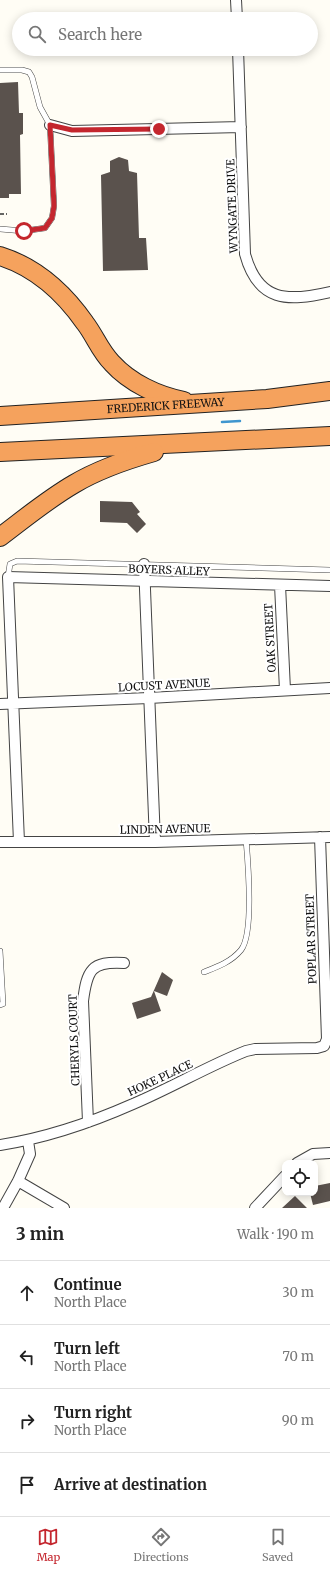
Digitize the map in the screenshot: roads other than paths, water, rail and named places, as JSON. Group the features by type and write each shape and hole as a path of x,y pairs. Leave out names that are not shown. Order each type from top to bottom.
{"highway":[{"path":"0,256 31,271 58,291 86,324 102,352 123,374 138,384 168,398 200,404"},
{"name":"FREDERICK FREEWAY","path":"0,416 267,399 330,391"},
{"path":"0,452 330,436"},
{"path":"0,537 75,483 112,466 157,450 262,440"}],"street":[{"path":"236,0 236,12"},
{"name":"WYNGATE DRIVE","path":"238,56 245,254 254,278 262,286 283,297 295,299 330,292"},
{"path":"50,125 72,130 241,127"},
{"path":"144,564 155,842"},
{"path":"8,577 19,842"},
{"name":"BOYERS ALLEY","path":"8,577 330,586"},
{"name":"OAK STREET","path":"280,585 285,690"},
{"name":"LOCUST AVENUE","path":"0,704 149,698 330,688"},
{"name":"LINDEN AVENUE","path":"0,842 155,842 325,837"},
{"name":"POPLAR STREET","path":"325,837 327,1039"},
{"name":"CHERYLS COURT","path":"88,1122 83,1001 85,985 90,972 97,966 107,962 124,963"},
{"name":"HOKE PLACE","path":"0,1145 28,1141 71,1129 133,1105 246,1051 255,1049 317,1048 324,1046 327,1039"},
{"path":"3,1208 18,1181 30,1154 28,1141"},
{"path":"302,1160 313,1154 330,1153"},
{"path":"255,1208 282,1179"},
{"path":"18,1181 64,1208"}],"lane":[{"path":"0,70 22,70 29,72 32,77 40,107 50,125 54,206 52,218 45,228 24,231 0,229"},
{"path":"8,577 8,569 13,562 144,564 330,570"},
{"path":"204,972 224,964 241,950 249,923 246,839"},
{"path":"0,951 3,1004 0,1004"}],"waterway":[{"path":"222,422 240,421"}]}
